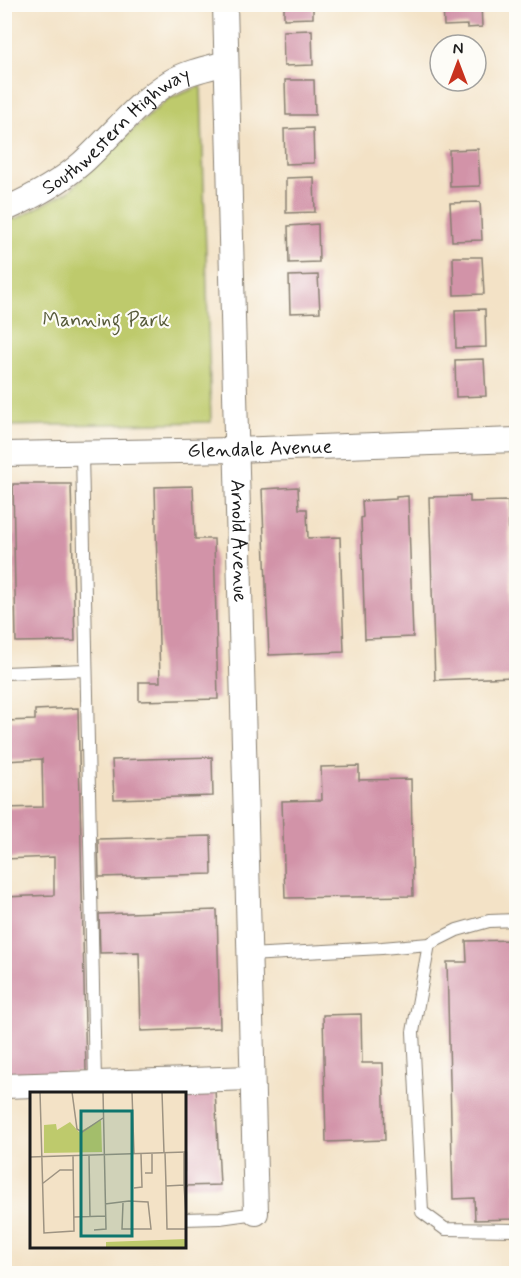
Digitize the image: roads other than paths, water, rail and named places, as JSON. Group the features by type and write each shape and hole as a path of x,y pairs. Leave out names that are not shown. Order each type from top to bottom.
{"street":[{"name":"Arnold Avenue","path":"225,4 256,1213"},
{"name":"Southwestern Highway","path":"6,208 36,195 67,176 145,101 170,82 193,71 226,63"},
{"name":"Glendale Avenue","path":"4,454 236,450 516,440"},
{"path":"4,1086 252,1078"}],"lane":[{"path":"82,453 95,1082"},
{"path":"4,673 86,670"},
{"path":"248,955 429,944 457,930 489,921 516,920"},
{"path":"429,944 413,1032 422,1212 445,1229 516,1230"},
{"path":"186,1220 256,1213"}],"park label":[{"name":"Manning Park","path":"106,320"}]}
